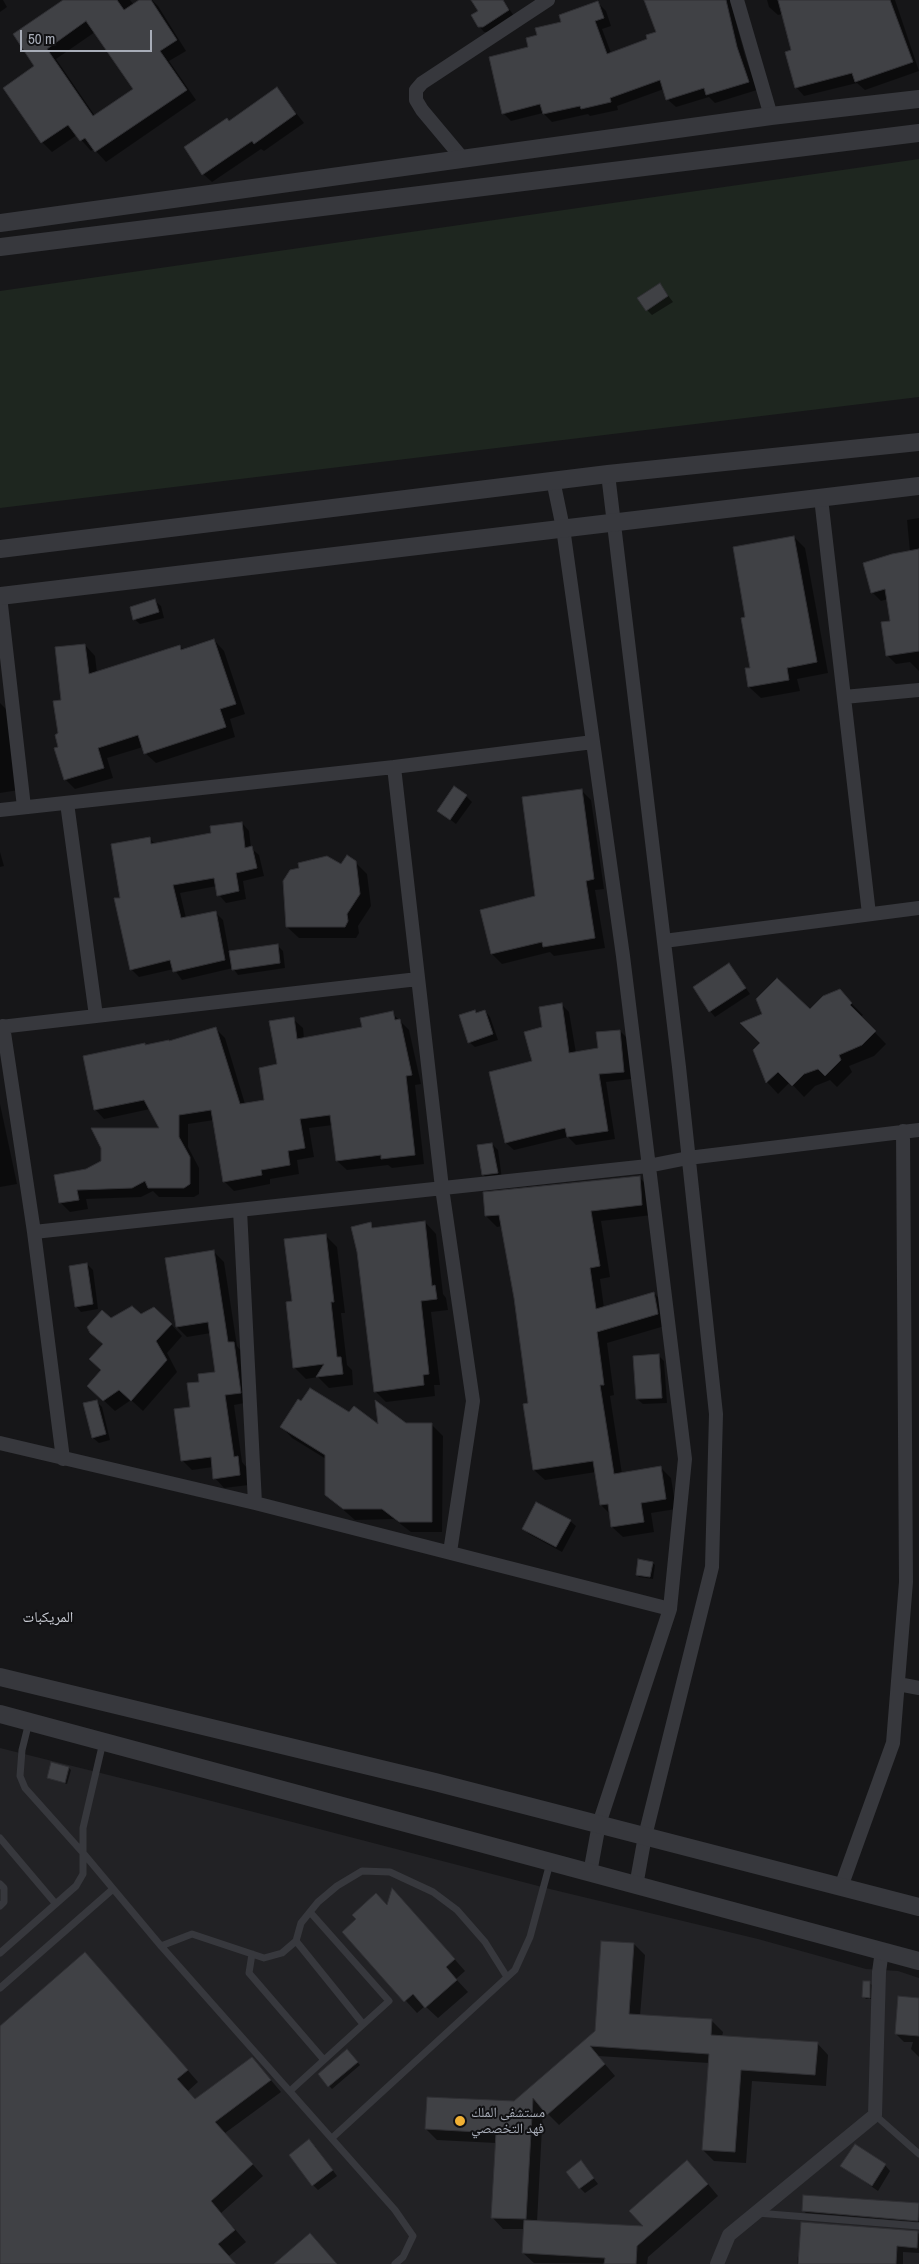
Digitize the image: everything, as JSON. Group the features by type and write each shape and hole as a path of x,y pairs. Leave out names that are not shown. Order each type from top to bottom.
{"street":[{"path":"463,159 422,110 416,100 416,90 422,83 548,0"},
{"path":"737,0 771,116"},
{"path":"0,223 771,116 911,100 919,91"},
{"path":"0,247 919,133"},
{"path":"0,549 553,480 919,442"},
{"path":"608,474 664,941 716,1414 712,1567 645,1836 636,1886"},
{"path":"553,480 563,528 623,956 685,1458 670,1609 599,1824 590,1873"},
{"path":"24,807 0,596 919,486"},
{"path":"821,498 869,914"},
{"path":"844,697 919,690"},
{"path":"0,810 394,767 593,742"},
{"path":"394,767 442,1188 473,1401 450,1552"},
{"path":"67,803 96,1016"},
{"path":"664,941 919,908"},
{"path":"63,1459 34,1232 1,1026 418,979"},
{"path":"34,1232 648,1166 688,1158 919,1130"},
{"path":"841,1887 893,1743 898,1684 906,1582 903,1132"},
{"path":"240,1210 255,1503"},
{"path":"0,1443 255,1503 670,1609"},
{"path":"0,1677 435,1782 919,1907"},
{"path":"898,1684 919,1688"},
{"path":"0,1714 919,1961"},
{"path":"717,2264 730,2235 875,2115 879,1972 882,1951"}],"lane":[{"path":"30,1722 22,1750 20,1776 25,1788 84,1854 161,1946 395,2210 413,2236 403,2257 395,2264"},
{"path":"0,1953 76,1886 82,1874 84,1854 83,1828 103,1742"},
{"path":"0,1838 55,1904"},
{"path":"332,2138 515,1970 530,1937 550,1862"},
{"path":"161,1946 192,1934 264,1958 282,1953 296,1941 301,1923 318,1902 337,1886 362,1871 390,1872 432,1892 457,1910 485,1942 507,1977"},
{"path":"0,1884 4,1888 4,1902 0,1906"},
{"path":"0,1988 113,1889"},
{"path":"290,2091 389,2001 310,1912"},
{"path":"296,1941 363,2024"},
{"path":"252,1954 249,1973 324,2060"},
{"path":"875,2115 919,2154"},
{"path":"756,2213 919,2226"}],"shaded area":[{"path":"919,159 919,397 0,508 0,291"},
{"name":"مستشفى الملك فهد التخصصي","path":"0,1748 550,1889 758,1939 866,1969 898,1971 919,1978 919,2264 0,2264"}],"building":[{"path":"63,0 117,0 124,10 139,0 151,0 177,40 160,51 187,90 95,152 85,138 80,141 68,125 41,143 3,88 34,66 13,34","holes":["86,21 133,89 93,116 47,49"]},
{"path":"471,0 503,0 509,10 483,27 478,27 471,15 478,11"},
{"path":"644,0 726,0 737,47 749,82 706,95 704,88 666,100 660,80 610,98 611,102 581,109 580,106 543,114 540,104 502,114 489,57 528,47 526,38 537,35 535,28 561,22 559,15 598,1 604,18 595,21 607,54 647,39 646,35 656,32"},
{"path":"778,0 890,0 913,62 855,82 852,73 795,88 785,52 791,50"},
{"path":"277,87 296,114 254,144 252,141 202,175 184,147 227,118 229,121"},
{"path":"660,283 668,296 646,311 637,298"},
{"path":"794,536 817,662 787,668 789,680 748,687 745,668 750,668 741,618 745,617 733,547"},
{"path":"919,549 919,651 886,656 881,622 890,621 885,589 871,593 863,563 892,554"},
{"path":"155,599 159,612 133,620 130,607"},
{"path":"214,639 236,704 220,709 226,727 144,754 138,735 98,748 104,768 64,780 54,748 58,747 55,735 58,733 53,701 61,700 55,647 85,644 89,674 180,645 181,650"},
{"path":"454,786 467,795 450,820 437,811"},
{"path":"582,789 594,879 586,881 595,938 543,947 542,942 491,954 480,910 535,896 522,797"},
{"path":"242,822 245,848 252,846 257,868 236,873 239,891 217,896 214,878 173,885 181,918 216,911 225,960 173,972 170,960 130,970 114,898 120,898 111,844 150,837 151,844 211,833 210,826"},
{"path":"347,855 356,861 360,894 347,914 348,921 345,927 286,927 283,881 290,870 299,868 298,863 327,856 341,864"},
{"path":"278,944 280,963 232,970 229,951"},
{"path":"729,963 746,988 709,1012 693,987"},
{"path":"777,978 810,1009 823,996 840,989 852,1003 850,1005 876,1031 862,1045 839,1055 841,1060 825,1076 818,1069 804,1074 792,1086 778,1072 766,1083 753,1050 760,1043 740,1023 762,1014 756,999"},
{"path":"562,1003 569,1053 598,1048 596,1032 620,1030 624,1072 599,1074 608,1131 567,1137 565,1128 505,1143 489,1072 532,1061 524,1032 542,1027 539,1007"},
{"path":"475,1010 476,1013 485,1010 493,1034 468,1043 459,1015"},
{"path":"393,1011 395,1020 400,1019 412,1075 406,1076 415,1155 381,1159 381,1155 336,1161 330,1115 300,1119 305,1148 288,1151 290,1165 261,1170 262,1175 223,1182 211,1110 179,1115 179,1137 190,1157 190,1184 184,1188 148,1188 145,1181 132,1188 77,1190 79,1200 59,1203 54,1175 86,1169 101,1161 101,1148 91,1128 159,1128 144,1100 94,1110 83,1056 145,1043 145,1045 169,1041 216,1027 240,1104 264,1100 259,1068 277,1064 269,1021 294,1017 297,1039 362,1027 360,1018"},
{"path":"492,1143 498,1173 482,1175 477,1145"},
{"path":"640,1176 642,1205 591,1211 600,1266 590,1268 596,1309 654,1292 658,1314 597,1332 604,1385 600,1385 614,1474 661,1466 666,1499 641,1503 644,1522 611,1527 608,1504 600,1505 593,1461 533,1470 523,1404 528,1403 514,1298 499,1215 485,1216 483,1192"},
{"path":"425,1221 432,1286 435,1285 437,1299 421,1301 429,1374 423,1375 424,1385 374,1392 357,1252 351,1227 371,1222 372,1228"},
{"path":"326,1234 334,1302 331,1302 337,1357 341,1357 343,1374 316,1377 324,1364 293,1368 286,1302 292,1301 284,1239"},
{"path":"214,1250 228,1342 234,1342 241,1393 225,1395 234,1457 238,1456 240,1475 213,1479 211,1457 181,1461 174,1409 190,1407 187,1383 199,1382 198,1374 215,1372 208,1322 176,1327 165,1258"},
{"path":"87,1263 93,1304 75,1307 69,1266"},
{"path":"132,1306 141,1314 154,1307 172,1324 156,1341 167,1360 131,1401 119,1390 103,1401 87,1386 101,1370 89,1359 103,1344 90,1333 87,1327 102,1310 111,1318"},
{"path":"659,1354 662,1398 636,1399 633,1356"},
{"path":"310,1388 349,1412 354,1406 378,1424 375,1400 406,1423 432,1423 432,1522 399,1522 382,1509 343,1509 325,1495 325,1455 280,1427 298,1399 301,1401"},
{"path":"97,1400 106,1434 92,1438 83,1403"},
{"path":"536,1502 571,1520 556,1547 522,1529"},
{"path":"638,1559 653,1562 650,1577 636,1575"},
{"path":"51,1762 69,1767 65,1783 47,1778"},
{"path":"392,1888 455,1959 446,1967 457,1980 425,2008 413,1994 404,2002 342,1932 356,1919 352,1915 376,1893 387,1905"},
{"path":"601,1941 634,1943 629,2014 712,2019 711,2035 818,2042 815,2075 741,2070 735,2152 702,2150 709,2054 590,2046 605,2064 547,2115 533,2098 526,2219 491,2218 496,2133 425,2129 427,2097 514,2101 595,2031"},
{"path":"85,1952 188,2070 177,2079 195,2099 252,2057 271,2080 215,2122 253,2164 211,2201 235,2230 218,2244 236,2264 0,2264 0,2026"},
{"path":"863,1981 870,1981 870,1998 862,1997"},
{"path":"898,1996 919,1998 919,2036 895,2034"},
{"path":"347,2049 358,2062 328,2087 318,2074"},
{"path":"309,2139 333,2170 312,2186 289,2155"},
{"path":"855,2144 886,2164 872,2186 840,2166"},
{"path":"581,2160 594,2178 579,2189 566,2172"},
{"path":"687,2160 708,2184 637,2246 636,2264 604,2264 605,2258 522,2253 524,2220 643,2226 629,2211"},
{"path":"803,2195 919,2203 918,2221 802,2211"},
{"path":"801,2222 918,2231 917,2248 897,2246 896,2264 798,2264"},
{"path":"310,2233 337,2264 274,2264"}],"place":[{"name":"مستشفى الملك فهد التخصصي","path":"460,2121"}],"district":[{"name":"المريكبات","path":"48,1618"}]}
